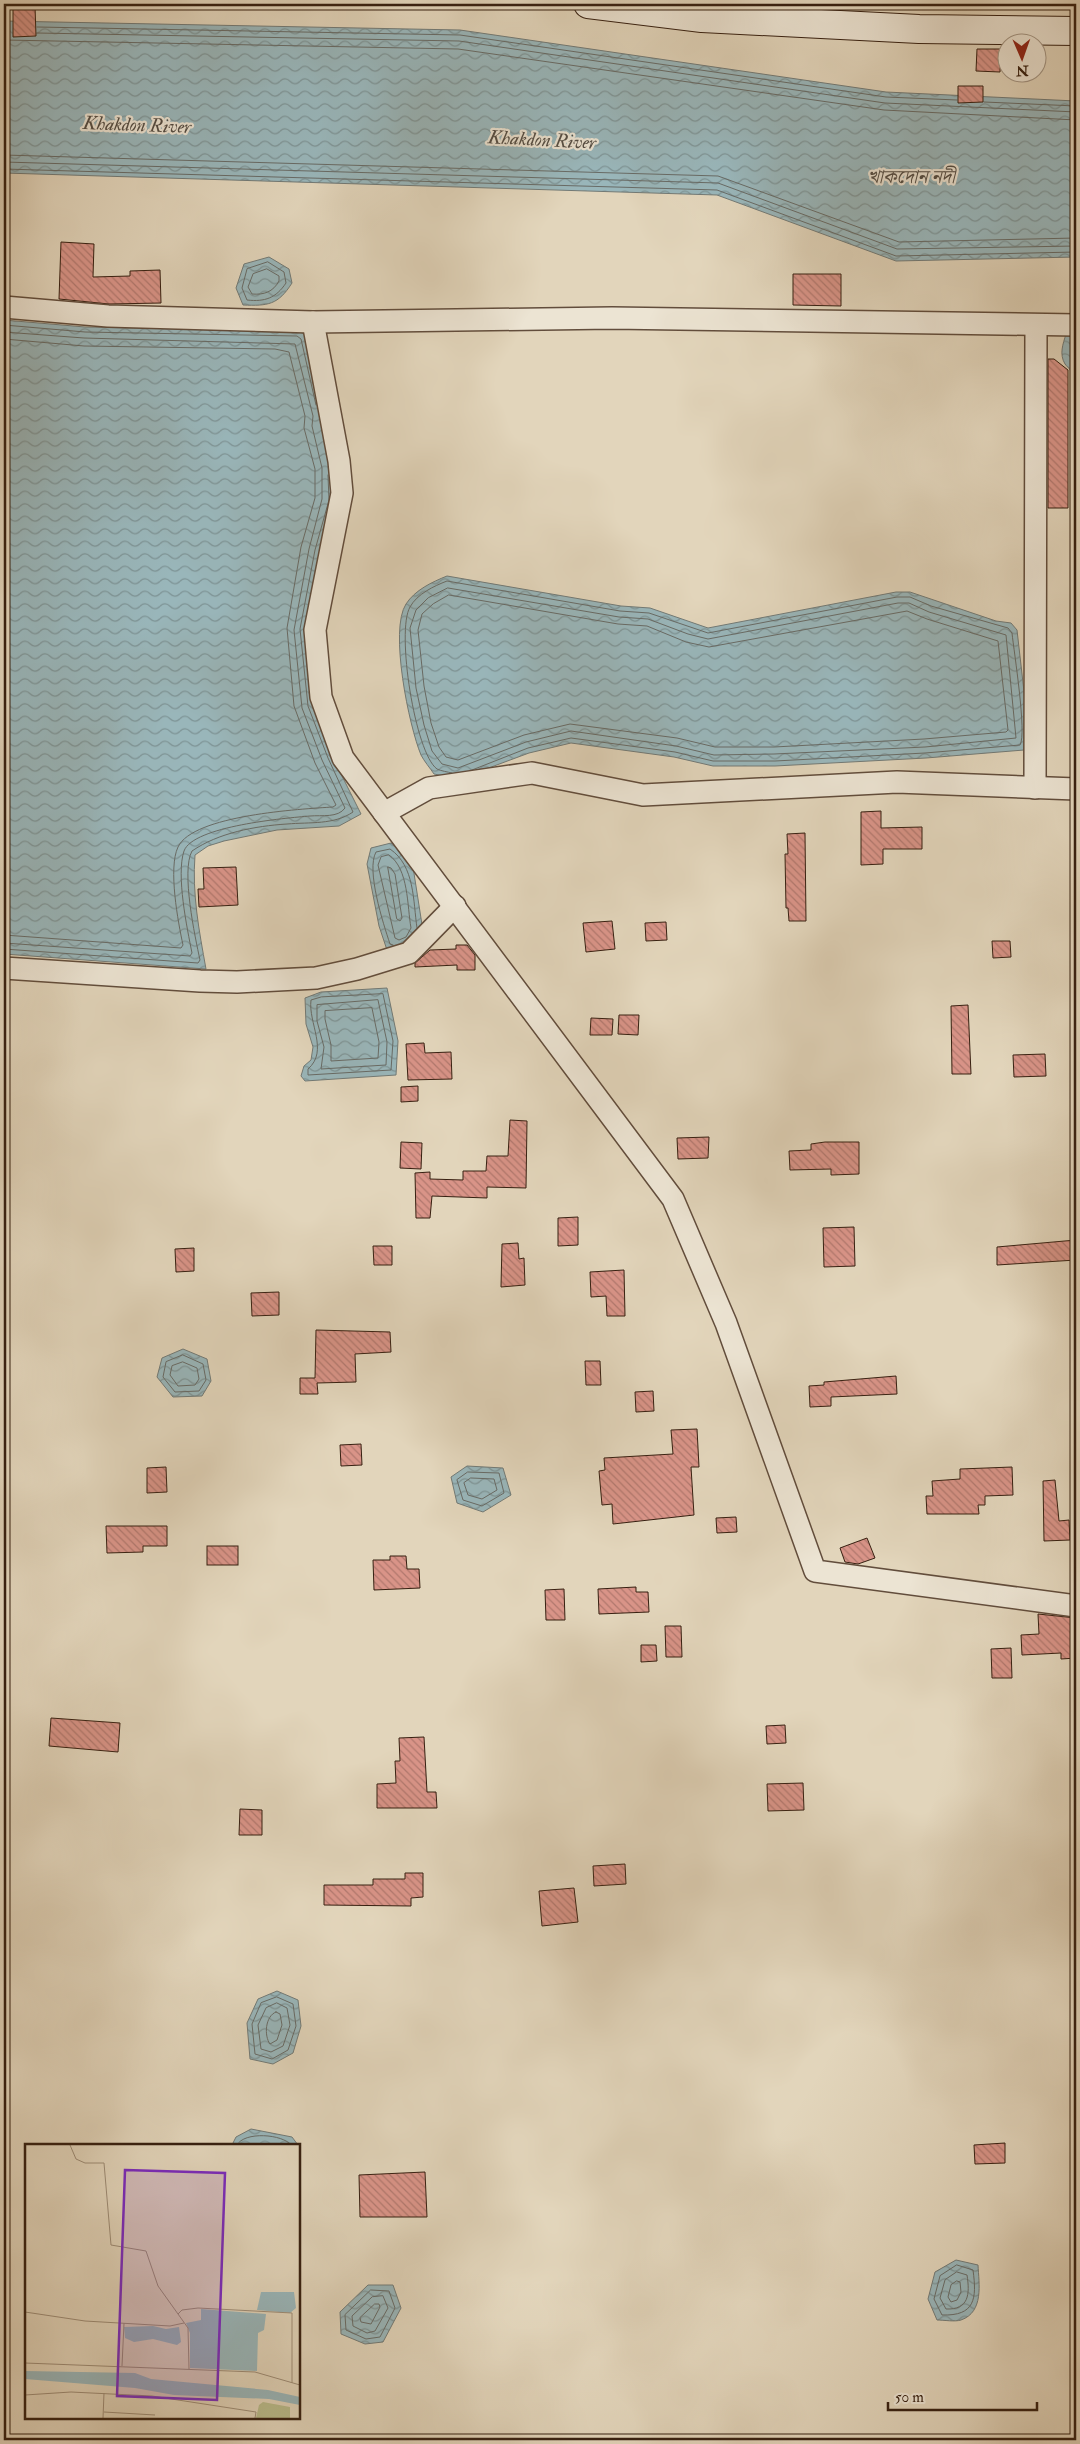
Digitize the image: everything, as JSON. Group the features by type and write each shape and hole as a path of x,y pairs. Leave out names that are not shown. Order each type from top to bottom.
{"street":[{"path":"588,4 702,18 919,29 1076,31"},
{"path":"4,307 108,316 313,322 612,318 1076,325"},
{"path":"313,322 339,461 342,493 315,630 321,697 343,758 674,1199 726,1323 816,1571 1076,1606"},
{"path":"1035,788 1036,325"},
{"path":"384,813 429,788 532,773 642,795 897,782 1076,789"},
{"path":"4,968 200,981 237,982 316,978 357,969 409,953 455,906"}],"water":[{"name":"খাকদোন নদী","path":"4,21 460,30 886,92 1076,101 1076,257 896,261 717,195 4,173"},
{"path":"269,257 289,269 292,283 282,296 272,303 243,305 236,288 244,264"},
{"path":"4,320 85,327 297,331 305,334 327,443 334,500 320,551 332,756 361,814 339,826 277,830 224,841 208,846 195,855 195,898 206,969 4,954"},
{"path":"1076,327 1076,377 1072,375 1065,364 1062,353 1066,334"},
{"path":"447,576 621,606 650,608 708,628 896,592 910,592 996,621 1011,623 1017,630 1027,718 1024,750 926,758 775,766 713,766 674,757 571,743 529,753 459,779 434,774 421,755 411,723 406,701 399,634 401,617 410,599 424,587"},
{"path":"391,843 403,852 413,867 423,931 414,946 387,950 379,926 367,864 371,848"},
{"path":"387,988 398,1041 396,1075 305,1081 301,1076 304,1066 311,1060 313,1047 306,1024 305,998 321,992"},
{"path":"183,1349 207,1359 211,1381 202,1396 173,1397 157,1377 162,1358"},
{"path":"467,1466 503,1468 511,1495 483,1512 457,1503 451,1477"},
{"path":"277,1991 298,2000 301,2026 293,2053 273,2064 250,2059 247,2023 258,1999"},
{"path":"251,2129 292,2137 297,2144 232,2144 236,2137"},
{"path":"956,2260 978,2265 979,2297 977,2304 974,2311 961,2320 937,2320 928,2299 935,2272"},
{"path":"368,2285 393,2285 401,2308 383,2342 365,2344 341,2334 340,2312"}],"building":[{"path":"35,6 36,36 13,37 13,7"},
{"path":"977,49 998,49 998,72 976,71"},
{"path":"958,86 983,86 983,102 958,103"},
{"path":"61,242 94,244 93,277 130,276 130,271 160,270 161,303 109,304 59,299"},
{"path":"793,274 841,274 841,306 793,305"},
{"path":"1048,359 1054,359 1068,370 1068,508 1048,508"},
{"path":"881,811 881,828 922,827 922,849 883,849 883,864 861,865 861,812"},
{"path":"805,833 806,921 789,921 788,908 786,908 785,854 788,854 787,834"},
{"path":"236,867 238,905 199,907 198,889 204,889 203,868"},
{"path":"612,921 615,949 586,952 583,923"},
{"path":"666,922 667,940 646,941 645,923"},
{"path":"992,941 1010,941 1011,957 993,958"},
{"path":"456,945 467,945 475,955 475,970 457,970 457,965 415,967 415,963 430,950 456,949"},
{"path":"968,1005 971,1074 952,1074 951,1006"},
{"path":"619,1015 639,1015 638,1035 618,1034"},
{"path":"591,1018 613,1019 612,1035 590,1035"},
{"path":"424,1043 425,1053 451,1052 452,1079 408,1080 406,1044"},
{"path":"1045,1054 1046,1076 1014,1077 1013,1055"},
{"path":"418,1086 418,1101 401,1102 401,1087"},
{"path":"510,1120 527,1121 526,1188 487,1187 487,1198 432,1196 430,1218 416,1218 415,1173 430,1172 430,1179 463,1180 463,1171 486,1171 487,1156 508,1156"},
{"path":"709,1137 708,1158 678,1159 677,1138"},
{"path":"401,1142 422,1143 421,1169 400,1168"},
{"path":"859,1142 859,1174 831,1175 831,1169 790,1170 789,1151 811,1150 811,1144"},
{"path":"578,1217 578,1245 558,1246 558,1218"},
{"path":"854,1227 855,1266 824,1267 823,1228"},
{"path":"1076,1240 1076,1260 997,1265 997,1247"},
{"path":"518,1243 519,1259 524,1258 525,1285 501,1287 502,1244"},
{"path":"373,1246 392,1246 392,1265 374,1265"},
{"path":"194,1248 194,1271 176,1272 175,1249"},
{"path":"624,1270 625,1316 607,1316 606,1296 591,1297 590,1272"},
{"path":"279,1292 279,1315 252,1316 251,1293"},
{"path":"316,1330 390,1332 391,1352 355,1354 356,1382 317,1383 318,1394 300,1394 300,1378 315,1378"},
{"path":"585,1361 600,1361 601,1385 586,1385"},
{"path":"896,1376 897,1394 831,1397 831,1406 810,1407 809,1386 824,1385 824,1382"},
{"path":"653,1391 654,1411 636,1412 635,1392"},
{"path":"697,1429 699,1467 691,1467 694,1515 613,1524 612,1504 602,1505 599,1471 605,1470 604,1458 673,1454 671,1430"},
{"path":"361,1444 362,1465 341,1466 340,1445"},
{"path":"166,1467 167,1492 147,1493 147,1468"},
{"path":"1012,1467 1013,1495 985,1496 985,1505 978,1505 979,1514 927,1514 926,1496 933,1496 932,1481 960,1479 960,1469"},
{"path":"1055,1480 1059,1521 1069,1520 1070,1540 1044,1541 1043,1481"},
{"path":"736,1517 737,1532 717,1533 716,1518"},
{"path":"106,1526 167,1526 167,1546 143,1546 143,1552 107,1553"},
{"path":"867,1538 875,1558 858,1564 845,1562 840,1548"},
{"path":"207,1546 238,1546 238,1565 207,1565"},
{"path":"390,1556 406,1556 407,1569 419,1569 420,1588 374,1590 373,1560 390,1560"},
{"path":"636,1587 636,1592 648,1592 649,1612 599,1614 598,1589"},
{"path":"564,1589 565,1620 546,1620 545,1590"},
{"path":"1038,1614 1076,1618 1076,1658 1061,1659 1061,1653 1022,1655 1021,1635 1039,1634"},
{"path":"665,1626 681,1626 682,1657 666,1657"},
{"path":"641,1645 656,1645 657,1661 641,1662"},
{"path":"1011,1648 1012,1678 992,1678 991,1649"},
{"path":"51,1718 120,1723 118,1752 49,1746"},
{"path":"785,1725 786,1743 767,1744 766,1726"},
{"path":"424,1737 427,1792 436,1792 437,1808 377,1808 377,1784 396,1783 395,1761 400,1761 399,1738"},
{"path":"803,1783 804,1810 768,1811 767,1784"},
{"path":"240,1809 262,1810 262,1835 239,1835"},
{"path":"625,1864 626,1884 594,1886 593,1866"},
{"path":"405,1873 423,1873 423,1897 411,1898 411,1906 324,1905 324,1885 373,1885 373,1879 405,1879"},
{"path":"574,1888 578,1922 542,1926 539,1891"},
{"path":"1005,2143 1005,2163 975,2164 974,2145"},
{"path":"425,2172 427,2217 360,2217 359,2175"}],"water label":[{"name":"Khakdon River","path":"137,125"},
{"name":"Khakdon River","path":"542,140"}]}
